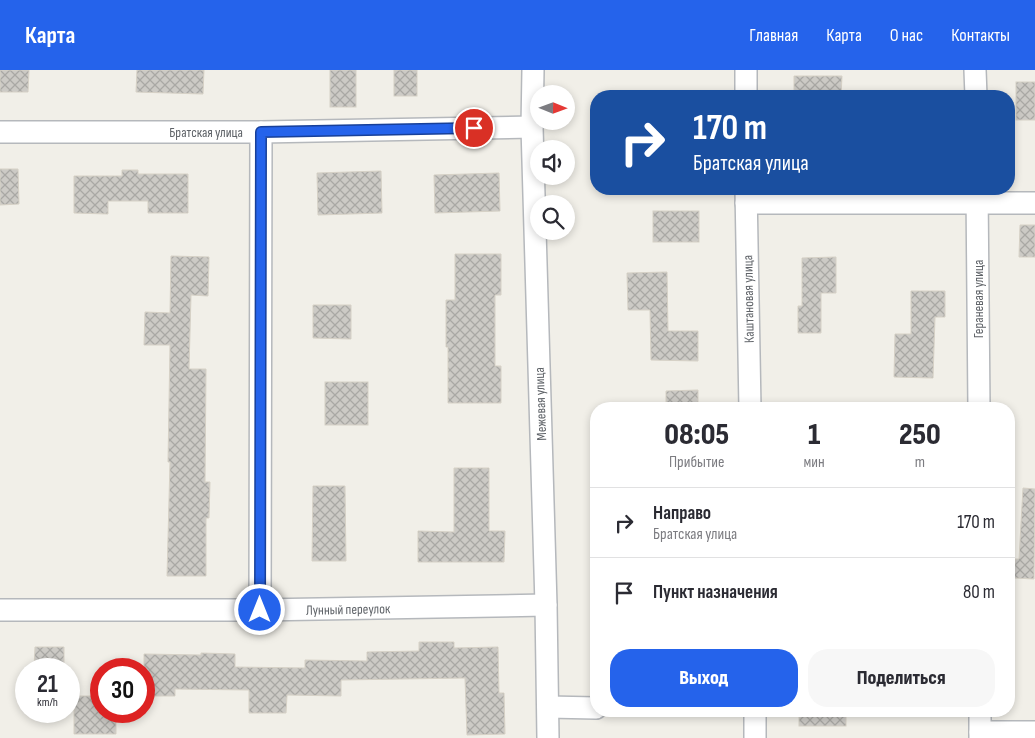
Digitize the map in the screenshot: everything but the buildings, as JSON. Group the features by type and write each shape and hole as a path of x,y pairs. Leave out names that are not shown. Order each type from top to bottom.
{"street":[{"name":"Межевая улица","path":"533,70 533,85"},
{"path":"746,70 746,90"},
{"path":"975,70 976,90"},
{"name":"Братская улица","path":"0,132 261,132 530,127"},
{"name":"Межевая улица","path":"532,130 548,738"},
{"path":"260,610 261,132"},
{"path":"746,196 977,196 1035,203"},
{"name":"Каштановая улица","path":"746,196 750,402"},
{"name":"Гераневая улица","path":"977,196 979,402"},
{"name":"Лунный переулок","path":"0,610 260,610 546,605"},
{"path":"548,707 590,708"},
{"path":"754,717 755,738"},
{"path":"980,717 980,735 1035,732"}],"route":[{"path":"260,610 261,132 474,128"}]}
